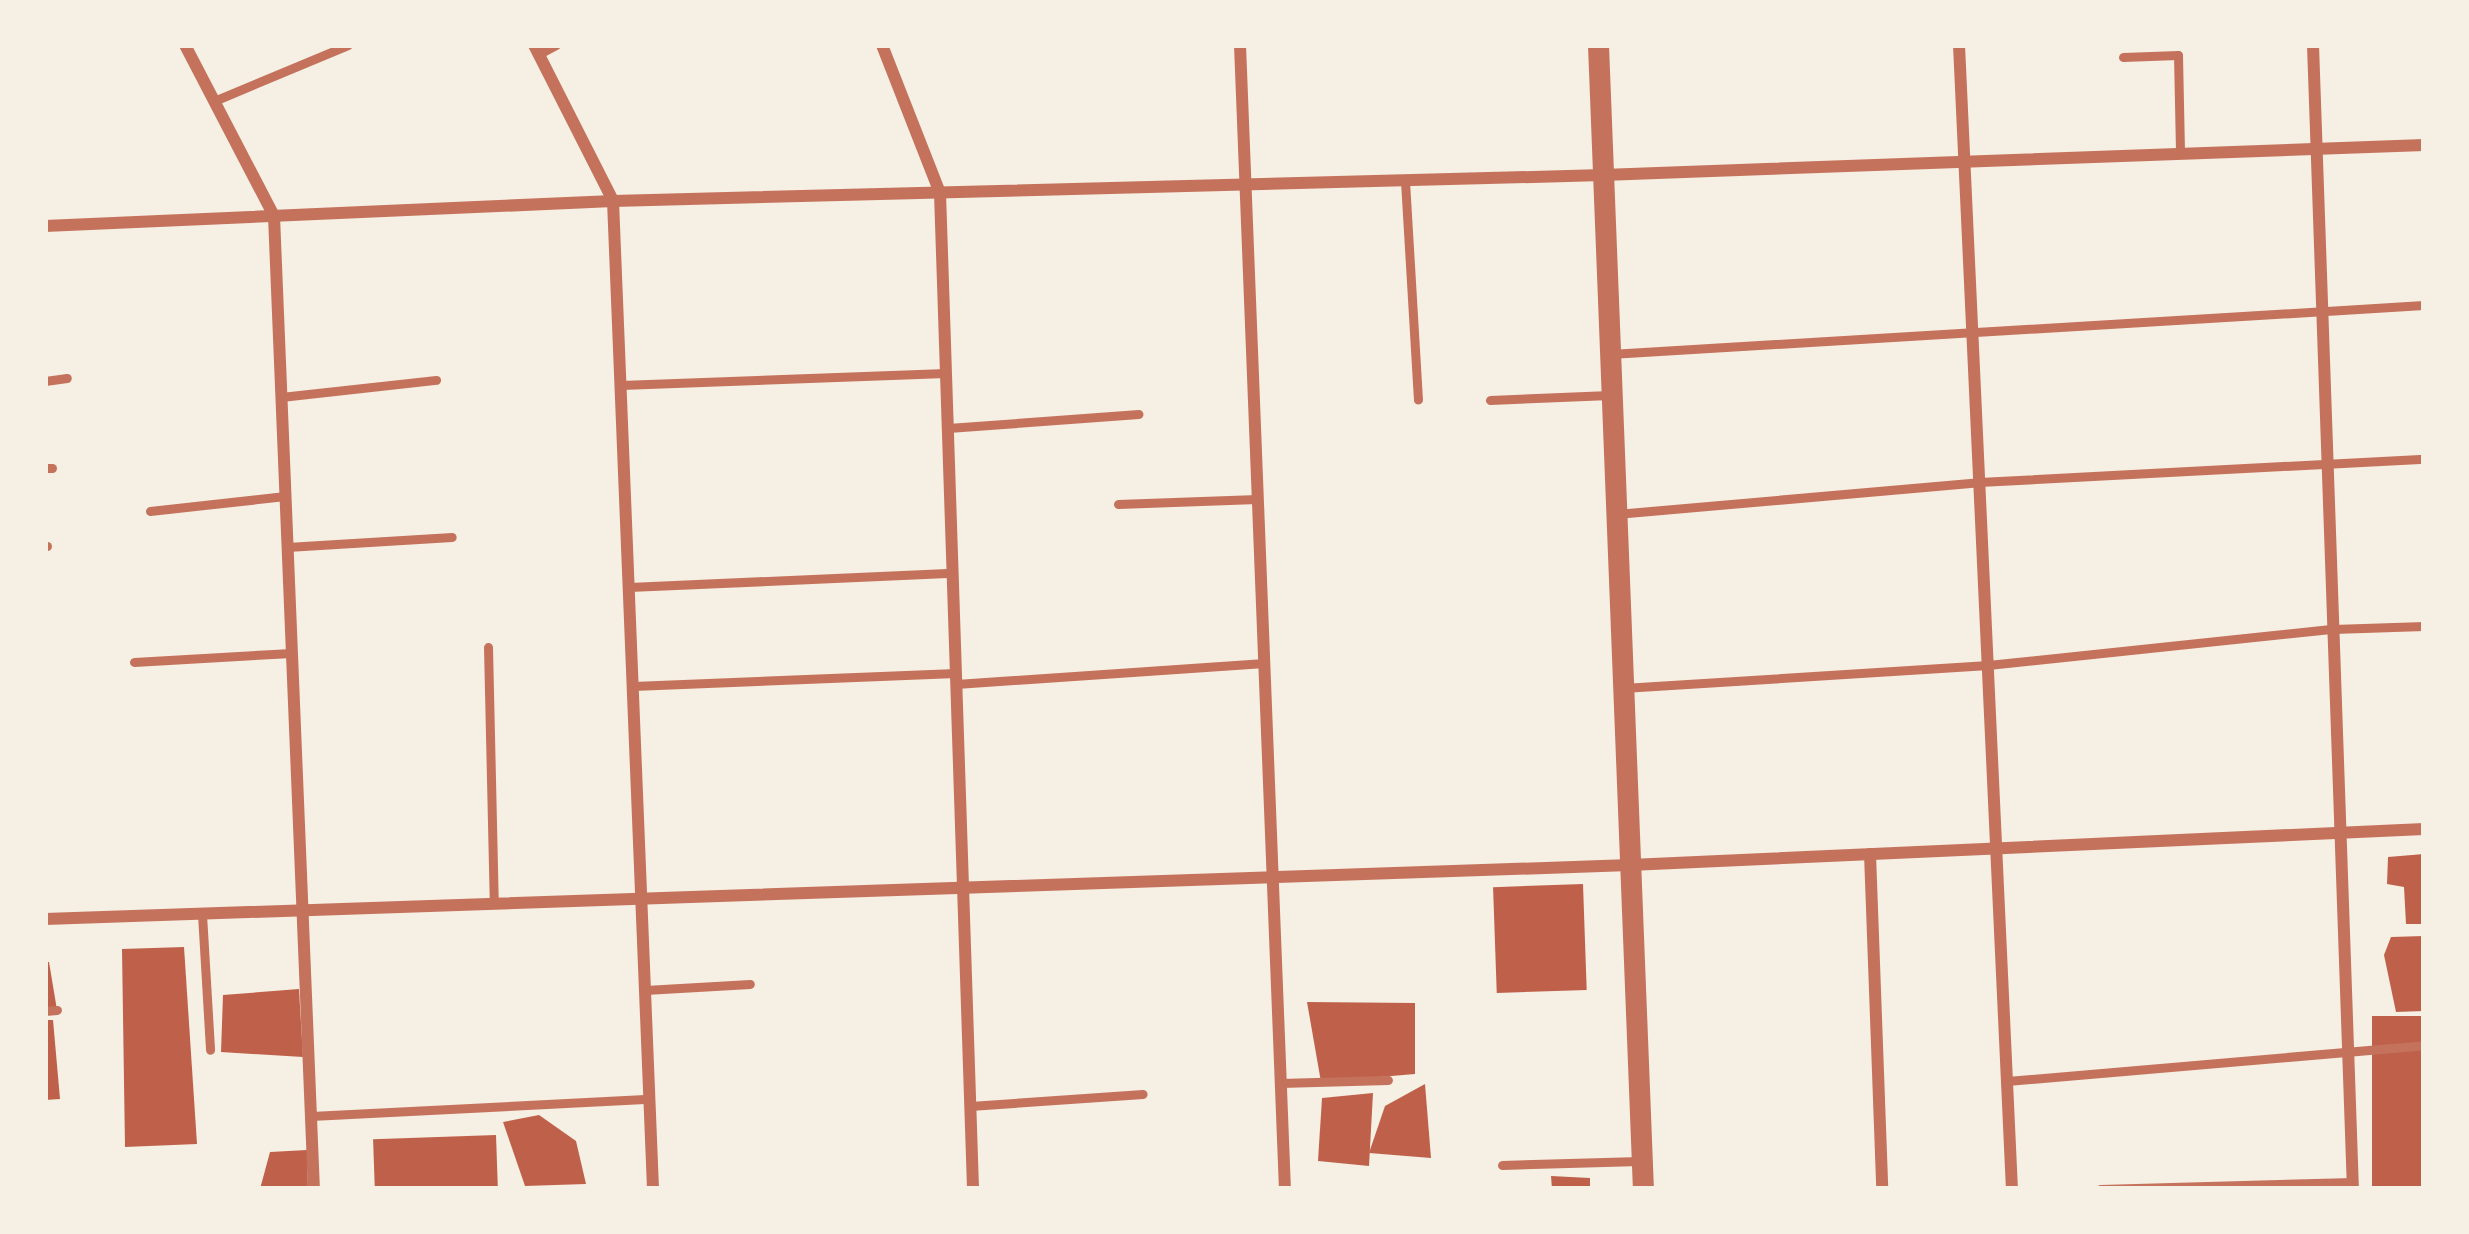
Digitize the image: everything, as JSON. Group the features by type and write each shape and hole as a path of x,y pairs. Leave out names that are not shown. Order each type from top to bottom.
{"street":[{"path":"184,45 274,217 314,1189"},
{"path":"881,45 940,193 973,1189"},
{"path":"1240,45 1285,1189"},
{"path":"1598,45 1642,1189"},
{"path":"1960,45 2012,1189"},
{"path":"2312,45 2353,1185"},
{"path":"536,49 613,201 653,1189"},
{"path":"45,226 613,201 1604,175 2424,145"},
{"path":"45,920 1630,865 2424,829"},
{"path":"1870,854 1882,1189"}],"lane":[{"path":"214,101 348,45"},
{"path":"536,49 556,45"},
{"path":"2123,57 2178,55 2180,154"},
{"path":"1405,181 1418,400"},
{"path":"1610,354 2424,304"},
{"path":"621,385 946,373"},
{"path":"45,381 67,378"},
{"path":"281,397 436,380"},
{"path":"1490,400 1612,395"},
{"path":"948,428 1138,414"},
{"path":"1616,514 1979,482 2424,459"},
{"path":"150,511 285,496"},
{"path":"1118,504 1257,499"},
{"path":"287,547 452,537"},
{"path":"629,587 952,573"},
{"path":"1623,688 1988,665 2333,629 2424,626"},
{"path":"488,647 494,904"},
{"path":"134,662 292,653"},
{"path":"633,686 956,678 1264,663"},
{"path":"202,914 210,1050"},
{"path":"645,990 750,984"},
{"path":"2007,1081 2424,1045"},
{"path":"1280,1083 1388,1080"},
{"path":"970,1106 1143,1094"},
{"path":"311,1116 650,1099"},
{"path":"1502,1165 1642,1161"},
{"path":"2100,1189 2353,1185"}],"building":[{"path":"2424,854 2424,924 2406,924 2404,887 2387,884 2388,857"},
{"path":"1583,884 1587,990 1497,993 1493,887"},
{"path":"2424,936 2424,1011 2396,1012 2384,955 2391,937"},
{"path":"184,947 197,1144 125,1147 122,949"},
{"path":"45,962 49,962 57,1010 45,1011"},
{"path":"299,989 303,1057 221,1052 223,995"},
{"path":"1307,1002 1415,1003 1415,1074 1321,1082"},
{"path":"2372,1016 2424,1016 2424,1189 2372,1189"},
{"path":"45,1020 53,1020 60,1099 45,1100"},
{"path":"1425,1084 1431,1158 1369,1153 1385,1106"},
{"path":"1373,1093 1369,1166 1318,1161 1322,1098"},
{"path":"539,1115 576,1141 586,1184 525,1186 503,1122"},
{"path":"496,1135 498,1187 375,1189 373,1139"},
{"path":"307,1150 308,1189 260,1189 270,1152"},
{"path":"1551,1176 1590,1178 1590,1189 1552,1189"}]}
